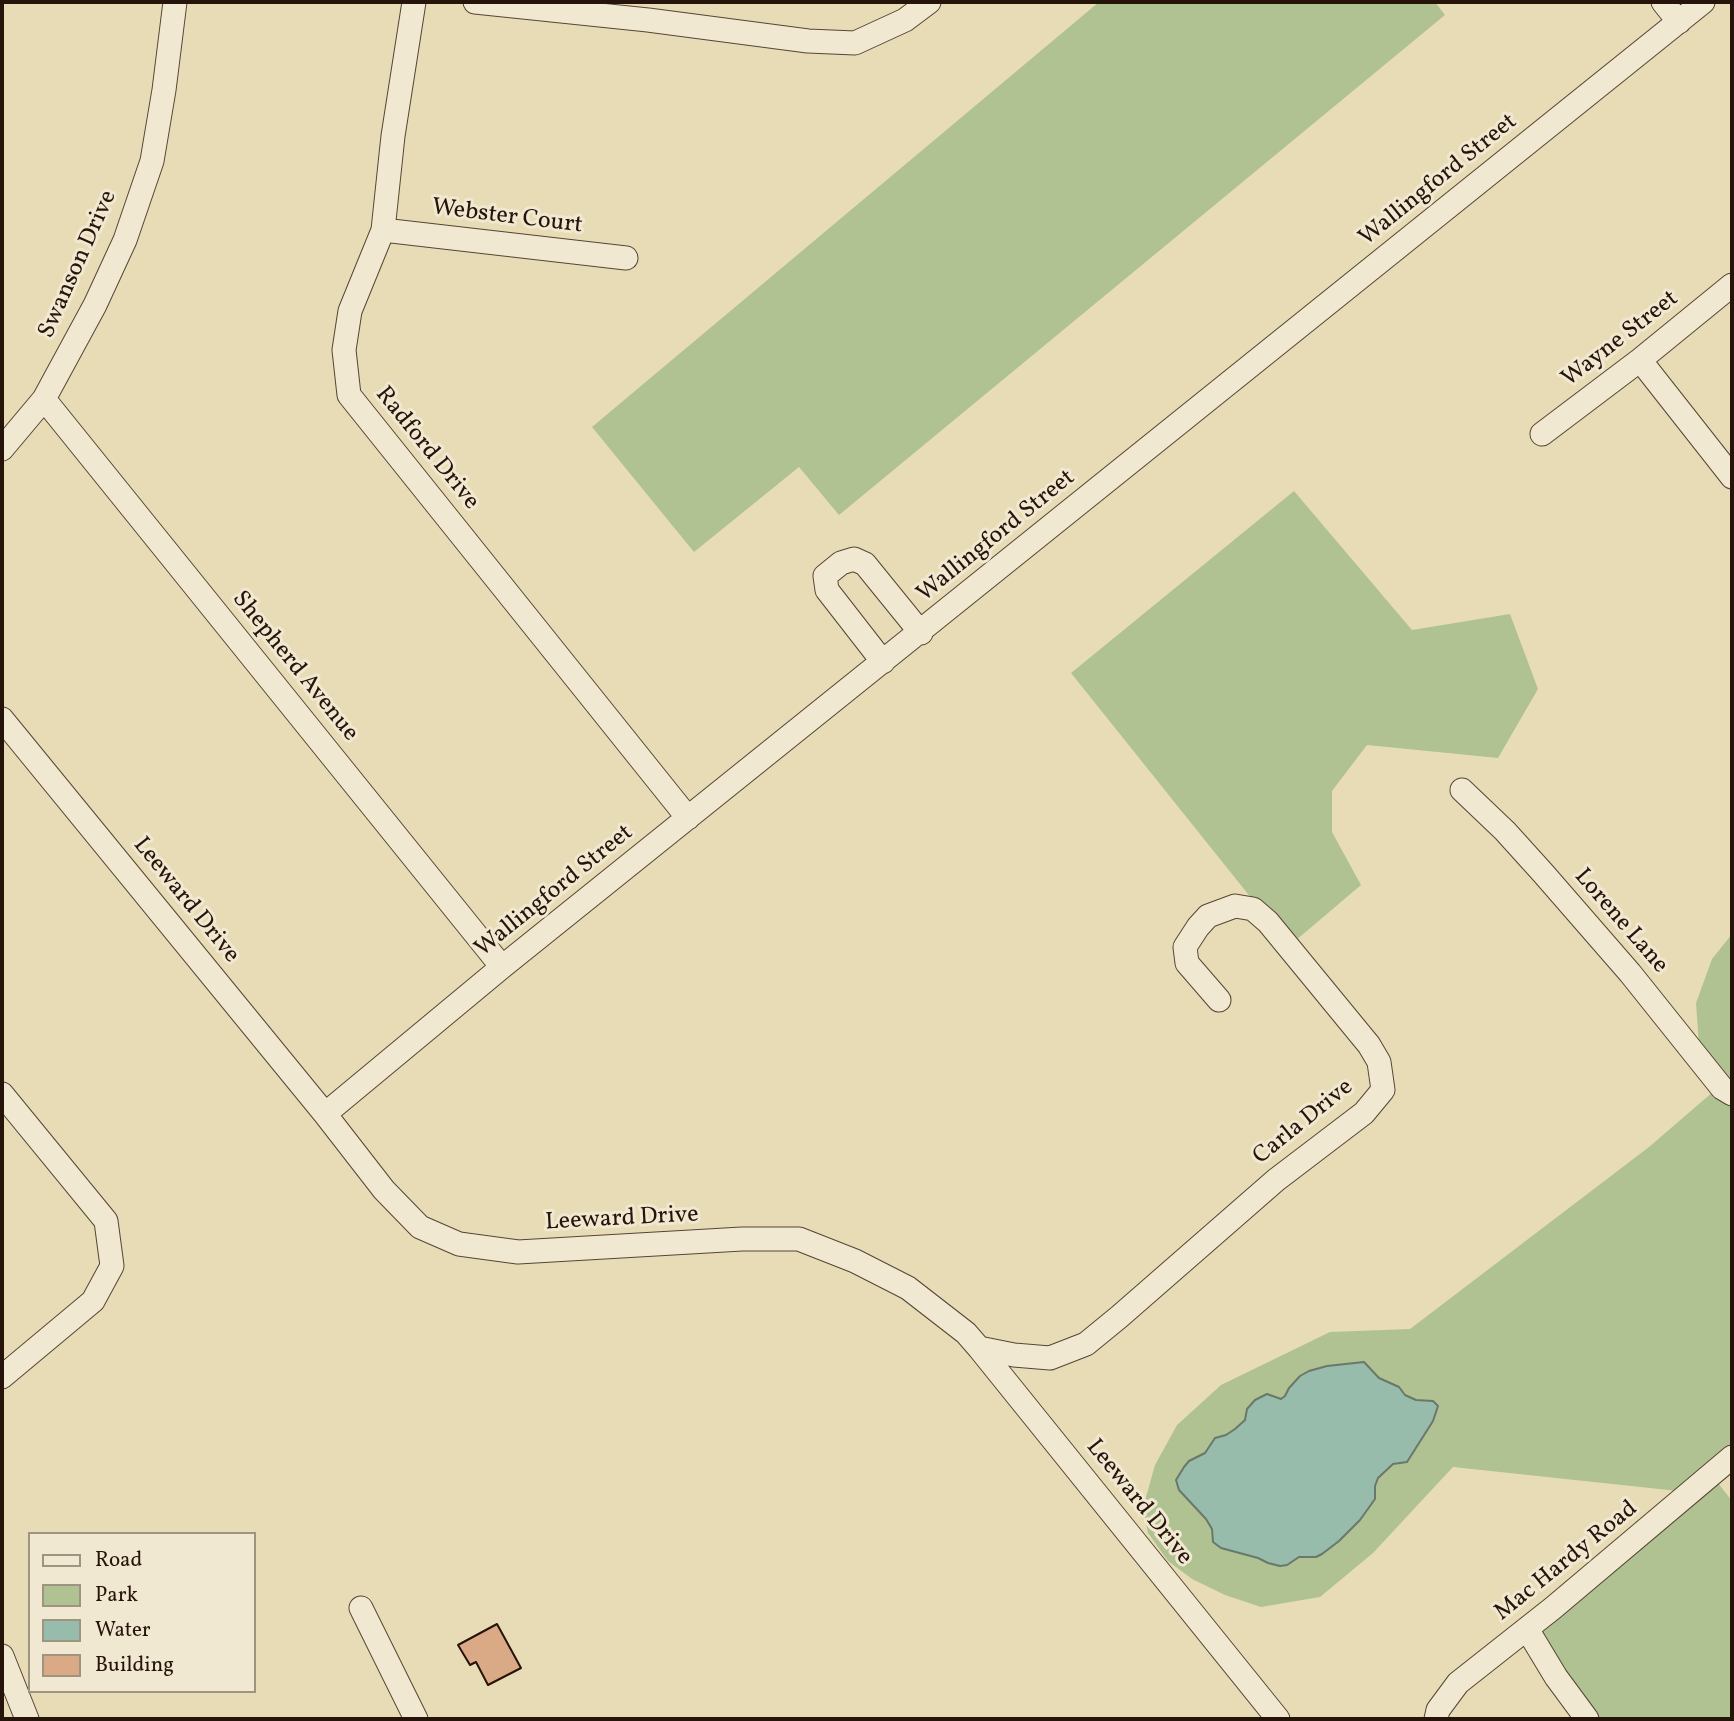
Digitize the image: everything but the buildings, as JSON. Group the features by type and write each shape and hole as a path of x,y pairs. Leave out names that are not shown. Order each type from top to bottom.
{"street":[{"name":"Swanson Drive","path":"2,449 44,399 95,305 125,240 152,161 175,2"},
{"name":"Radford Drive","path":"414,2 393,136 383,229 350,311 344,350 349,395 688,818"},
{"path":"475,2 649,11 808,41 855,43 905,20 929,2"},
{"path":"1663,2 1679,22"},
{"name":"Wallingford Street","path":"325,1114 502,967 1703,2"},
{"name":"Webster Court","path":"383,229 626,258"},
{"name":"Wayne Street","path":"1542,434 1640,360 1732,285"},
{"path":"1640,360 1732,477"},
{"name":"Shepherd Avenue","path":"44,399 502,967"},
{"path":"883,662 827,590 825,576 841,563 853,559 865,564 921,633"},
{"name":"Leeward Drive","path":"2,719 384,1190 420,1227 459,1244 518,1252 742,1239 799,1239 855,1261 908,1288 965,1333 979,1348 1278,1719"},
{"name":"Lorene Lane","path":"1462,790 1505,831 1543,873 1630,973 1722,1088 1732,1094"},
{"name":"Carla Drive","path":"979,1348 1050,1358 1086,1344 1276,1180 1363,1113 1383,1090 1379,1062 1369,1045 1269,922 1253,909 1235,906 1208,916 1185,947 1187,963 1219,1000"},
{"path":"2,1094 106,1221 112,1266 93,1301 2,1377"},
{"name":"Mac Hardy Road","path":"1437,1715 1458,1683 1731,1462"},
{"path":"361,1608 413,1718"},
{"path":"1527,1629 1556,1677 1587,1719"},
{"path":"2,1656 24,1713"}],"green space":[{"path":"1099,2 1435,2 1445,15 839,515 799,467 694,552 592,427"},
{"path":"1294,491 1412,630 1510,614 1538,689 1498,758 1367,745 1332,791 1332,832 1361,885 1295,941 1252,899 1071,673"},
{"path":"1732,934 1732,1084 1699,1045 1696,1003 1712,959"},
{"path":"1714,1091 1732,1105 1732,1445 1678,1491 1453,1467 1373,1553 1320,1597 1261,1607 1225,1595 1192,1579 1168,1561 1148,1533 1143,1508 1155,1465 1177,1425 1221,1385 1330,1332 1410,1329 1649,1147","holes":["1364,1362 1379,1378 1399,1387 1416,1400 1433,1401 1433,1421 1413,1454 1393,1463 1378,1478 1375,1499 1360,1520 1316,1557 1299,1557 1286,1565 1268,1563 1214,1542 1212,1529 1206,1519 1179,1490 1189,1461 1205,1453 1215,1438 1235,1429 1245,1420 1247,1409 1280,1399 1289,1388"]},
{"path":"1718,1483 1732,1501 1732,1719 1597,1719 1531,1638"}],"water":[{"path":"1364,1362 1379,1378 1399,1387 1405,1395 1416,1400 1433,1401 1438,1406 1433,1421 1407,1462 1393,1464 1378,1478 1375,1499 1360,1520 1322,1554 1316,1557 1299,1557 1287,1565 1268,1563 1221,1548 1213,1542 1212,1529 1179,1490 1176,1480 1189,1461 1205,1453 1215,1438 1226,1435 1245,1420 1247,1409 1255,1400 1267,1394 1281,1399 1300,1376 1309,1371"}]}
